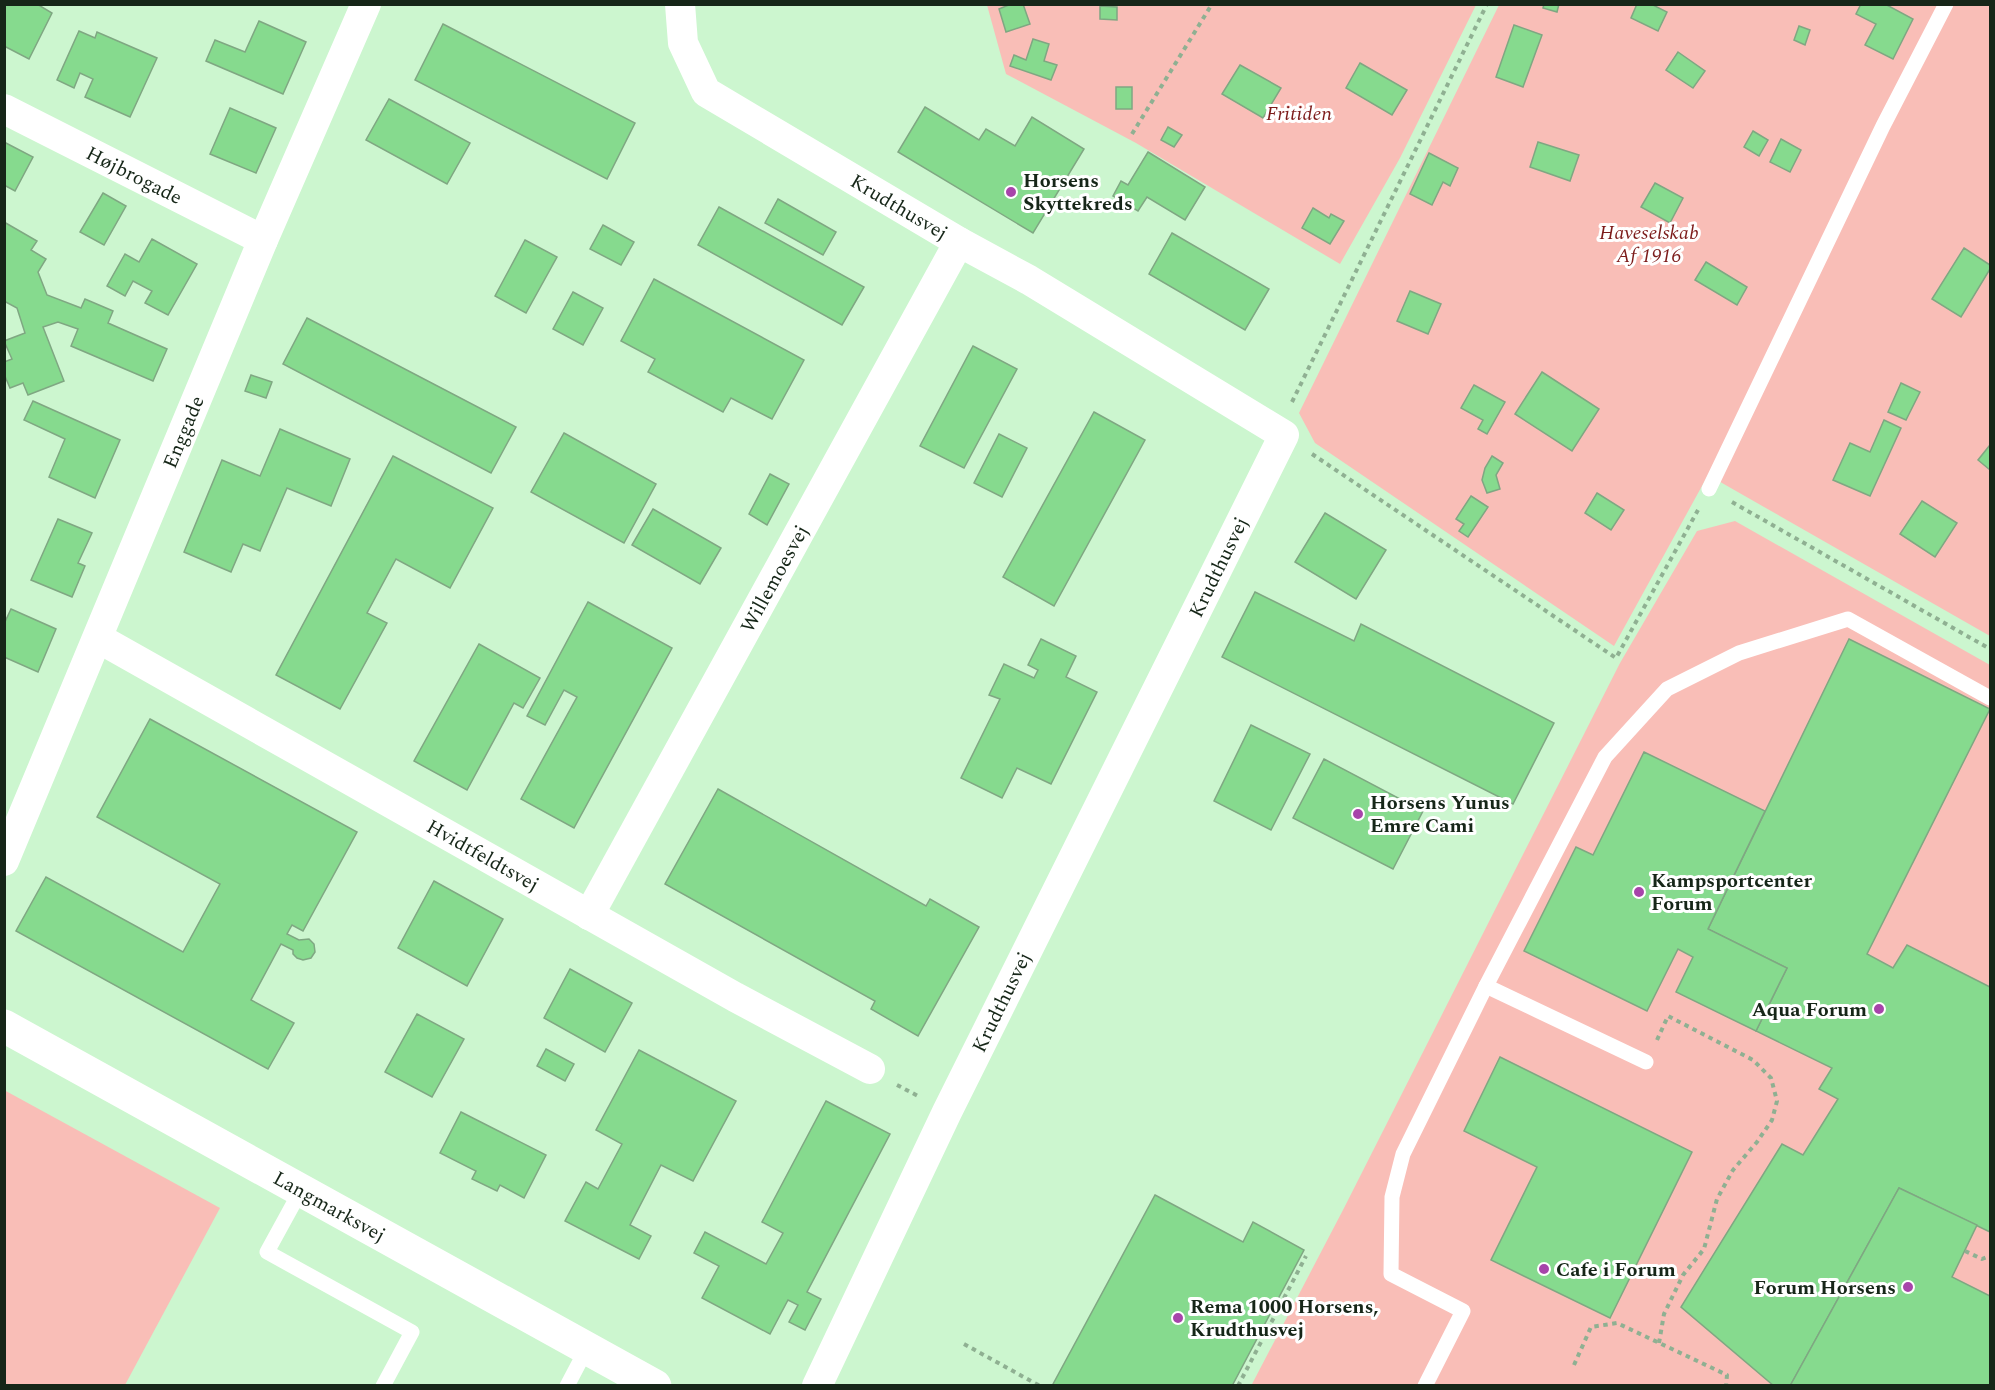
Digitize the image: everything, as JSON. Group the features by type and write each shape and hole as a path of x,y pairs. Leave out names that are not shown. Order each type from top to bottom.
{"main road":[{"name":"Langmarksvej","path":"4,1026 655,1386"}],"street":[{"name":"Enggade","path":"4,861 263,240 366,4"},
{"name":"Krudthusvej","path":"680,4 683,43 706,93 959,242 1029,280 1284,435 947,1112 817,1386"},
{"name":"Højbrogade","path":"4,108 263,240"},
{"name":"Willemoesvej","path":"589,915 959,242"},
{"name":"Hvidtfeldtsvej","path":"98,638 589,915 870,1070"}],"lane":[{"path":"1709,489 1878,137 1946,4"},
{"path":"1425,1386 1463,1311 1391,1274 1392,1197 1403,1154 1486,986 1605,757 1667,689 1739,653 1848,619 1990,698"},
{"path":"1486,986 1646,1062"},
{"path":"301,1190 267,1252 412,1332 383,1386"},
{"path":"567,1386 587,1348"}],"path":[{"path":"1132,134 1212,4"},
{"path":"1290,405 1487,4"},
{"path":"1284,435 1616,658 1709,489 1990,649"},
{"path":"1646,1062 1668,1016 1753,1060 1771,1078 1777,1101 1772,1120 1733,1170 1717,1199 1704,1249 1683,1275 1664,1314 1659,1343"},
{"path":"1965,1251 1982,1259 1990,1256"},
{"path":"1239,1386 1306,1256"},
{"path":"1574,1365 1591,1327 1617,1323 1726,1376 1726,1386"},
{"path":"964,1344 1040,1386"}],"green space":[{"name":"Fritiden","path":"987,5 1476,5 1400,158 1340,264 1136,143 1006,74"},
{"name":"Haveselskab Af 1916","path":"1499,5 1990,5 1990,636 1708,475 1614,646 1315,443 1299,413"},
{"path":"1735,521 1990,665 1990,1385 1251,1386 1343,1210 1620,663 1697,531"},
{"path":"4,1090 220,1208 125,1385 5,1385"}],"building":[{"path":"4,4 37,4 52,13 29,59 4,46"},
{"path":"1011,4 1023,4 1030,24 1006,32 999,9"},
{"path":"1544,4 1559,4 1557,12 1543,8"},
{"path":"1637,4 1651,4 1667,12 1658,31 1631,18"},
{"path":"1861,4 1885,4 1913,19 1893,59 1865,45 1876,24 1856,14"},
{"path":"1100,6 1117,7 1117,20 1100,19"},
{"path":"259,21 306,42 283,94 206,61 215,40 245,52"},
{"path":"443,24 635,123 607,179 415,80"},
{"path":"1514,25 1542,35 1523,87 1496,77"},
{"path":"1799,26 1810,30 1805,45 1794,40"},
{"path":"79,31 95,38 97,32 157,58 130,117 85,97 93,79 80,73 74,88 57,80"},
{"path":"1033,39 1049,44 1044,61 1057,65 1051,80 1010,66 1014,55 1026,60"},
{"path":"1678,52 1705,71 1693,88 1666,70"},
{"path":"1360,63 1407,90 1392,115 1346,88"},
{"path":"1240,65 1281,88 1263,118 1222,94"},
{"path":"1116,87 1132,87 1132,109 1116,109"},
{"path":"389,99 470,143 447,184 366,140"},
{"name":"Horsens Skyttekreds","path":"925,107 979,140 986,129 1015,146 1032,117 1084,149 1033,233 898,152"},
{"path":"230,108 276,128 256,173 210,154"},
{"path":"1168,127 1182,135 1174,147 1161,140"},
{"path":"1753,131 1768,140 1759,156 1744,147"},
{"path":"1781,139 1801,150 1790,172 1770,162"},
{"path":"4,142 33,157 15,191 4,185"},
{"path":"1538,142 1579,155 1570,181 1530,167"},
{"path":"1148,152 1205,187 1185,220 1147,197 1138,211 1113,196 1121,181 1128,185"},
{"path":"1429,153 1458,168 1450,186 1443,182 1432,205 1410,194"},
{"path":"1655,183 1683,198 1670,223 1641,207"},
{"path":"103,193 126,206 104,245 80,232"},
{"path":"778,199 836,232 823,255 765,223"},
{"path":"719,207 864,287 842,325 698,245"},
{"path":"1313,208 1329,218 1331,214 1344,221 1330,244 1302,228"},
{"path":"4,222 37,241 31,250 46,259 38,272 47,295 81,308 85,299 113,311 108,323 167,349 153,381 71,346 78,329 58,322 43,327 64,381 28,395 23,383 10,388 4,374 4,362 12,359 4,341 25,333 17,308 4,301"},
{"path":"603,225 634,242 621,265 590,249"},
{"path":"1172,233 1269,289 1245,330 1149,274"},
{"path":"152,239 197,264 168,315 145,303 152,291 133,281 125,296 107,286 125,254 139,262"},
{"path":"525,240 557,257 526,313 495,296"},
{"path":"1964,248 1990,265 1990,269 1961,317 1932,299"},
{"path":"1706,262 1747,287 1737,305 1695,280"},
{"path":"654,279 804,360 772,419 731,398 723,412 648,372 655,359 621,341"},
{"path":"1410,291 1441,304 1428,334 1397,321"},
{"path":"573,292 603,308 583,345 553,329"},
{"path":"307,318 516,427 491,473 283,364"},
{"path":"973,346 1017,369 964,468 920,446"},
{"path":"1542,372 1599,409 1572,451 1515,414"},
{"path":"251,375 272,382 266,398 245,391"},
{"path":"1901,383 1920,392 1906,420 1888,412"},
{"path":"1474,385 1505,402 1487,434 1478,429 1483,420 1461,408"},
{"path":"33,401 120,440 95,498 49,477 65,439 24,420"},
{"path":"1094,412 1145,440 1054,606 1003,577"},
{"path":"1884,420 1901,428 1870,496 1833,480 1850,443 1870,452"},
{"path":"280,429 350,459 331,506 287,488 260,551 243,544 231,572 184,552 222,460 260,476"},
{"path":"564,433 656,484 624,543 531,492"},
{"path":"999,434 1027,448 1002,497 974,483"},
{"path":"1990,445 1990,470 1978,460"},
{"path":"393,456 493,508 450,588 396,559 367,613 387,623 340,709 276,675"},
{"path":"1492,456 1503,463 1496,475 1500,489 1487,493 1482,480 1485,468"},
{"path":"770,474 789,484 767,525 749,514"},
{"path":"1597,493 1624,510 1611,530 1585,513"},
{"path":"1471,496 1488,507 1468,537 1459,531 1464,524 1456,519"},
{"path":"1922,501 1957,523 1935,557 1900,534"},
{"path":"653,509 721,548 700,584 632,545"},
{"path":"1325,513 1386,550 1356,599 1295,562"},
{"path":"58,519 92,533 78,563 85,566 72,597 31,580"},
{"path":"1255,592 1354,641 1361,624 1554,723 1513,804 1222,657"},
{"path":"588,602 672,648 574,828 521,799 577,697 564,690 545,725 527,716"},
{"path":"11,609 56,629 38,672 4,657 4,624"},
{"path":"1041,639 1076,656 1066,677 1097,692 1051,784 1017,768 1002,798 961,778 1000,699 989,695 1004,664 1034,678 1038,670 1028,665"},
{"name":"Aqua Forum","path":"1849,639 1990,709 1867,954 1893,968 1907,945 1990,987 1990,1232 1899,1188 1790,1386 1774,1386 1681,1307 1782,1144 1803,1155 1838,1099 1819,1089 1832,1068 1756,1031 1787,968 1708,929"},
{"path":"479,644 540,678 523,708 514,703 467,790 414,761"},
{"path":"150,719 357,832 303,931 292,925 287,934 299,940 309,939 314,944 315,952 311,958 303,960 293,954 293,950 281,944 251,1000 294,1023 268,1069 16,931 46,877 183,952 220,884 97,817"},
{"path":"1251,725 1310,754 1271,830 1214,801"},
{"name":"Kampsportcenter Forum","path":"1644,752 1765,811 1708,929 1787,968 1756,1031 1676,992 1693,957 1678,949 1647,1011 1524,951 1576,847 1593,855"},
{"name":"Horsens Yunus Emre Cami","path":"1324,759 1423,811 1393,869 1293,818"},
{"path":"718,789 926,906 930,899 979,927 918,1036 871,1009 875,1001 665,884"},
{"path":"434,881 503,919 467,986 398,948"},
{"path":"570,969 632,1003 605,1052 544,1018"},
{"path":"417,1014 464,1039 432,1097 385,1072"},
{"path":"546,1049 574,1064 565,1081 537,1066"},
{"path":"639,1050 736,1101 693,1181 661,1165 630,1225 651,1236 639,1259 565,1221 586,1182 598,1189 622,1144 596,1130"},
{"path":"1500,1057 1692,1152 1610,1318 1491,1260 1537,1167 1464,1131"},
{"path":"826,1101 890,1134 807,1292 821,1299 805,1330 789,1322 798,1305 788,1300 770,1334 702,1298 719,1266 694,1253 705,1232 766,1264 783,1233 762,1222"},
{"path":"461,1112 546,1155 524,1198 500,1185 497,1191 472,1179 476,1171 440,1153"},
{"name":"Forum Horsens","path":"1899,1188 1977,1225 1952,1277 1990,1296 1990,1386 1790,1386"},
{"name":"Rema 1000 Horsens, Krudthusvej","path":"1155,1195 1243,1242 1253,1222 1304,1250 1232,1386 1052,1386"}],"place":[{"name":"Horsens Skyttekreds","path":"1011,192"},
{"name":"Horsens Yunus Emre Cami","path":"1358,814"},
{"name":"Kampsportcenter Forum","path":"1639,892"},
{"name":"Aqua Forum","path":"1879,1009"},
{"name":"Cafe i Forum","path":"1544,1269"},
{"name":"Forum Horsens","path":"1908,1287"},
{"name":"Rema 1000 Horsens, Krudthusvej","path":"1178,1318"}]}
